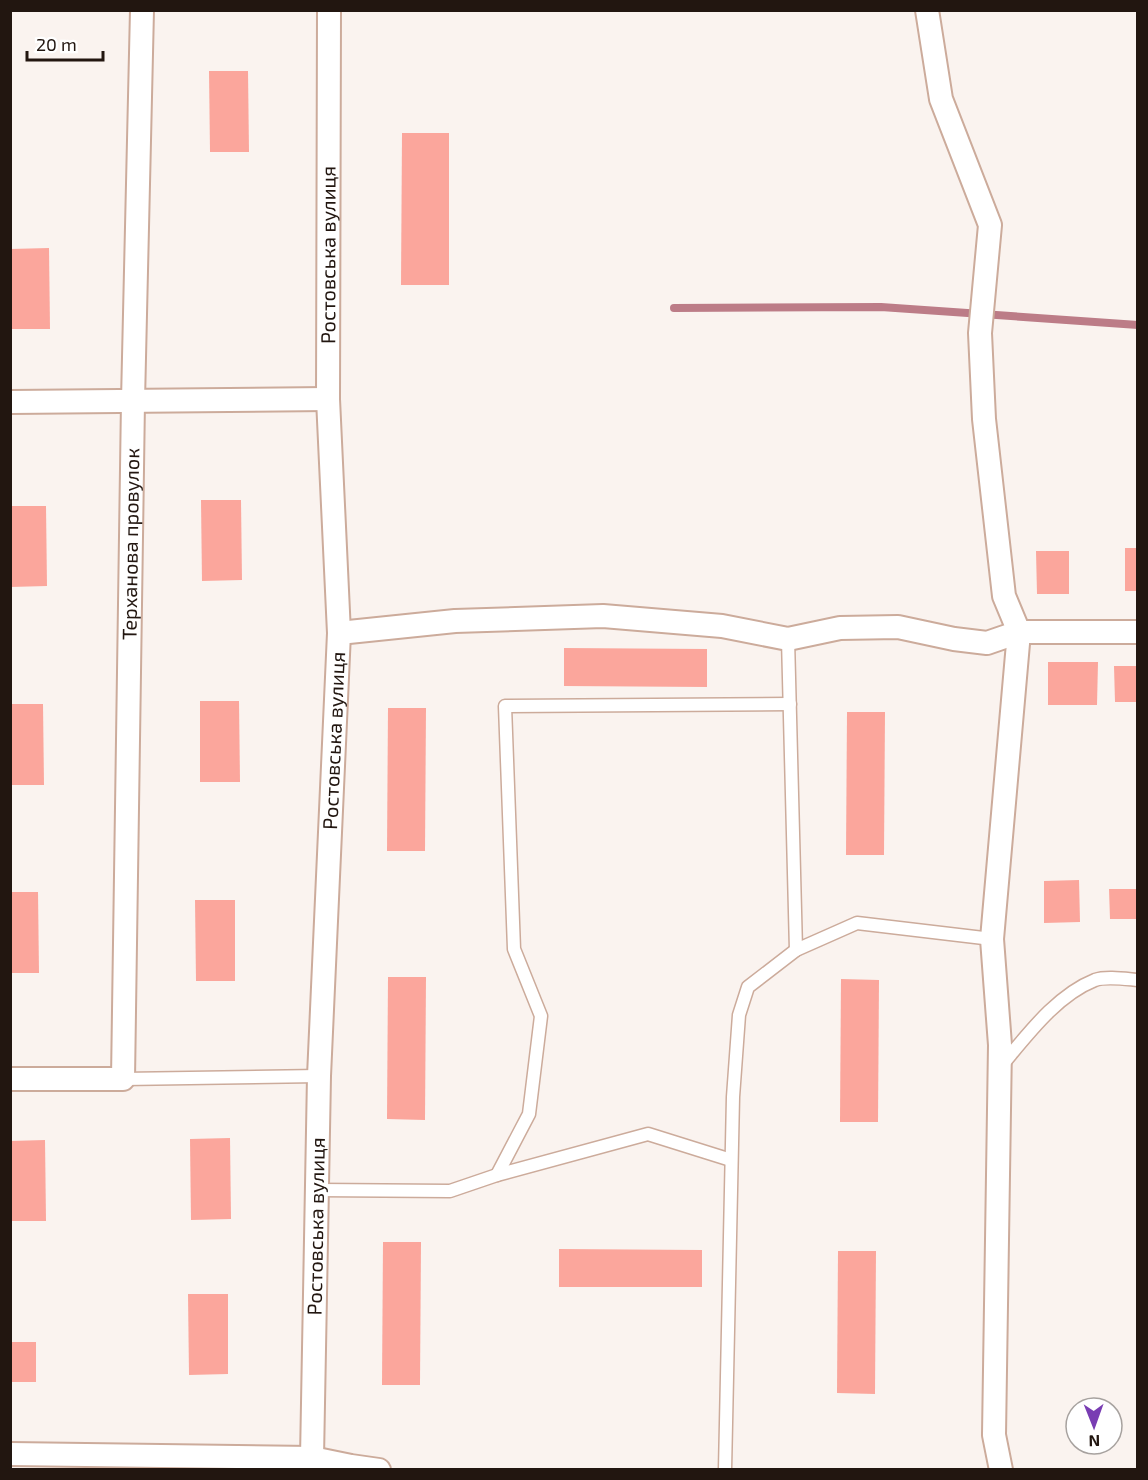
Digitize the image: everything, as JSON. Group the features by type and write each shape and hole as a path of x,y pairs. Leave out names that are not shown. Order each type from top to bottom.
{"street":[{"name":"Терханова провулок","path":"123,1079 133,401 142,10"},
{"name":"Ростовська вулиця","path":"311,1464 319,1076 339,633 328,399 328,10"},
{"path":"927,10 941,99 990,225 980,333 984,419 1004,596 1019,632 992,939 999,1068 994,1434 1001,1470"},
{"path":"10,402 328,399"},
{"path":"339,633 455,621 603,616 722,626 788,639 840,628 898,627 954,639 987,643 1019,632 1137,632"},
{"path":"10,1079 123,1079"},
{"path":"10,1454 311,1464 379,1470"}],"lane":[{"path":"788,639 796,950"},
{"path":"496,1174 529,1114 541,1016 514,949 505,705 790,704"},
{"path":"725,1470 733,1097 739,1015 748,987 796,950 857,923 992,939"},
{"path":"999,1068 1028,1033 1066,997 1097,979 1137,980"},
{"path":"123,1079 319,1076"},
{"path":"317,1190 450,1191 496,1174 648,1134 731,1160"}],"building":[{"path":"209,71 248,71 249,152 210,152"},
{"path":"402,133 449,133 449,285 401,285"},
{"path":"49,248 50,329 10,329 10,249"},
{"path":"201,500 241,500 242,580 202,581"},
{"path":"10,506 46,506 47,586 10,587"},
{"path":"1125,548 1138,548 1138,591 1125,591"},
{"path":"1036,551 1069,551 1069,594 1037,594"},
{"path":"564,648 707,649 707,687 564,686"},
{"path":"1048,662 1098,662 1097,705 1048,705"},
{"path":"1114,666 1138,666 1138,702 1115,702"},
{"path":"200,701 239,701 240,782 200,782"},
{"path":"10,704 43,704 44,785 10,785"},
{"path":"388,708 426,708 425,851 387,851"},
{"path":"847,712 885,712 884,855 846,855"},
{"path":"1079,880 1080,922 1044,923 1044,881"},
{"path":"1109,889 1138,889 1138,919 1110,919"},
{"path":"10,892 38,892 39,973 10,973"},
{"path":"195,900 235,900 235,981 196,981"},
{"path":"388,977 426,977 425,1120 387,1119"},
{"path":"841,979 879,980 878,1122 840,1122"},
{"path":"230,1138 231,1219 191,1220 190,1139"},
{"path":"45,1140 46,1221 10,1221 10,1141"},
{"path":"383,1242 421,1242 420,1385 382,1385"},
{"path":"559,1249 702,1250 702,1287 559,1287"},
{"path":"838,1251 876,1251 875,1394 837,1393"},
{"path":"188,1294 228,1294 228,1374 189,1375"},
{"path":"10,1342 36,1342 36,1382 10,1382"}],"waterway":[{"path":"674,308 881,307 1138,325"}]}
